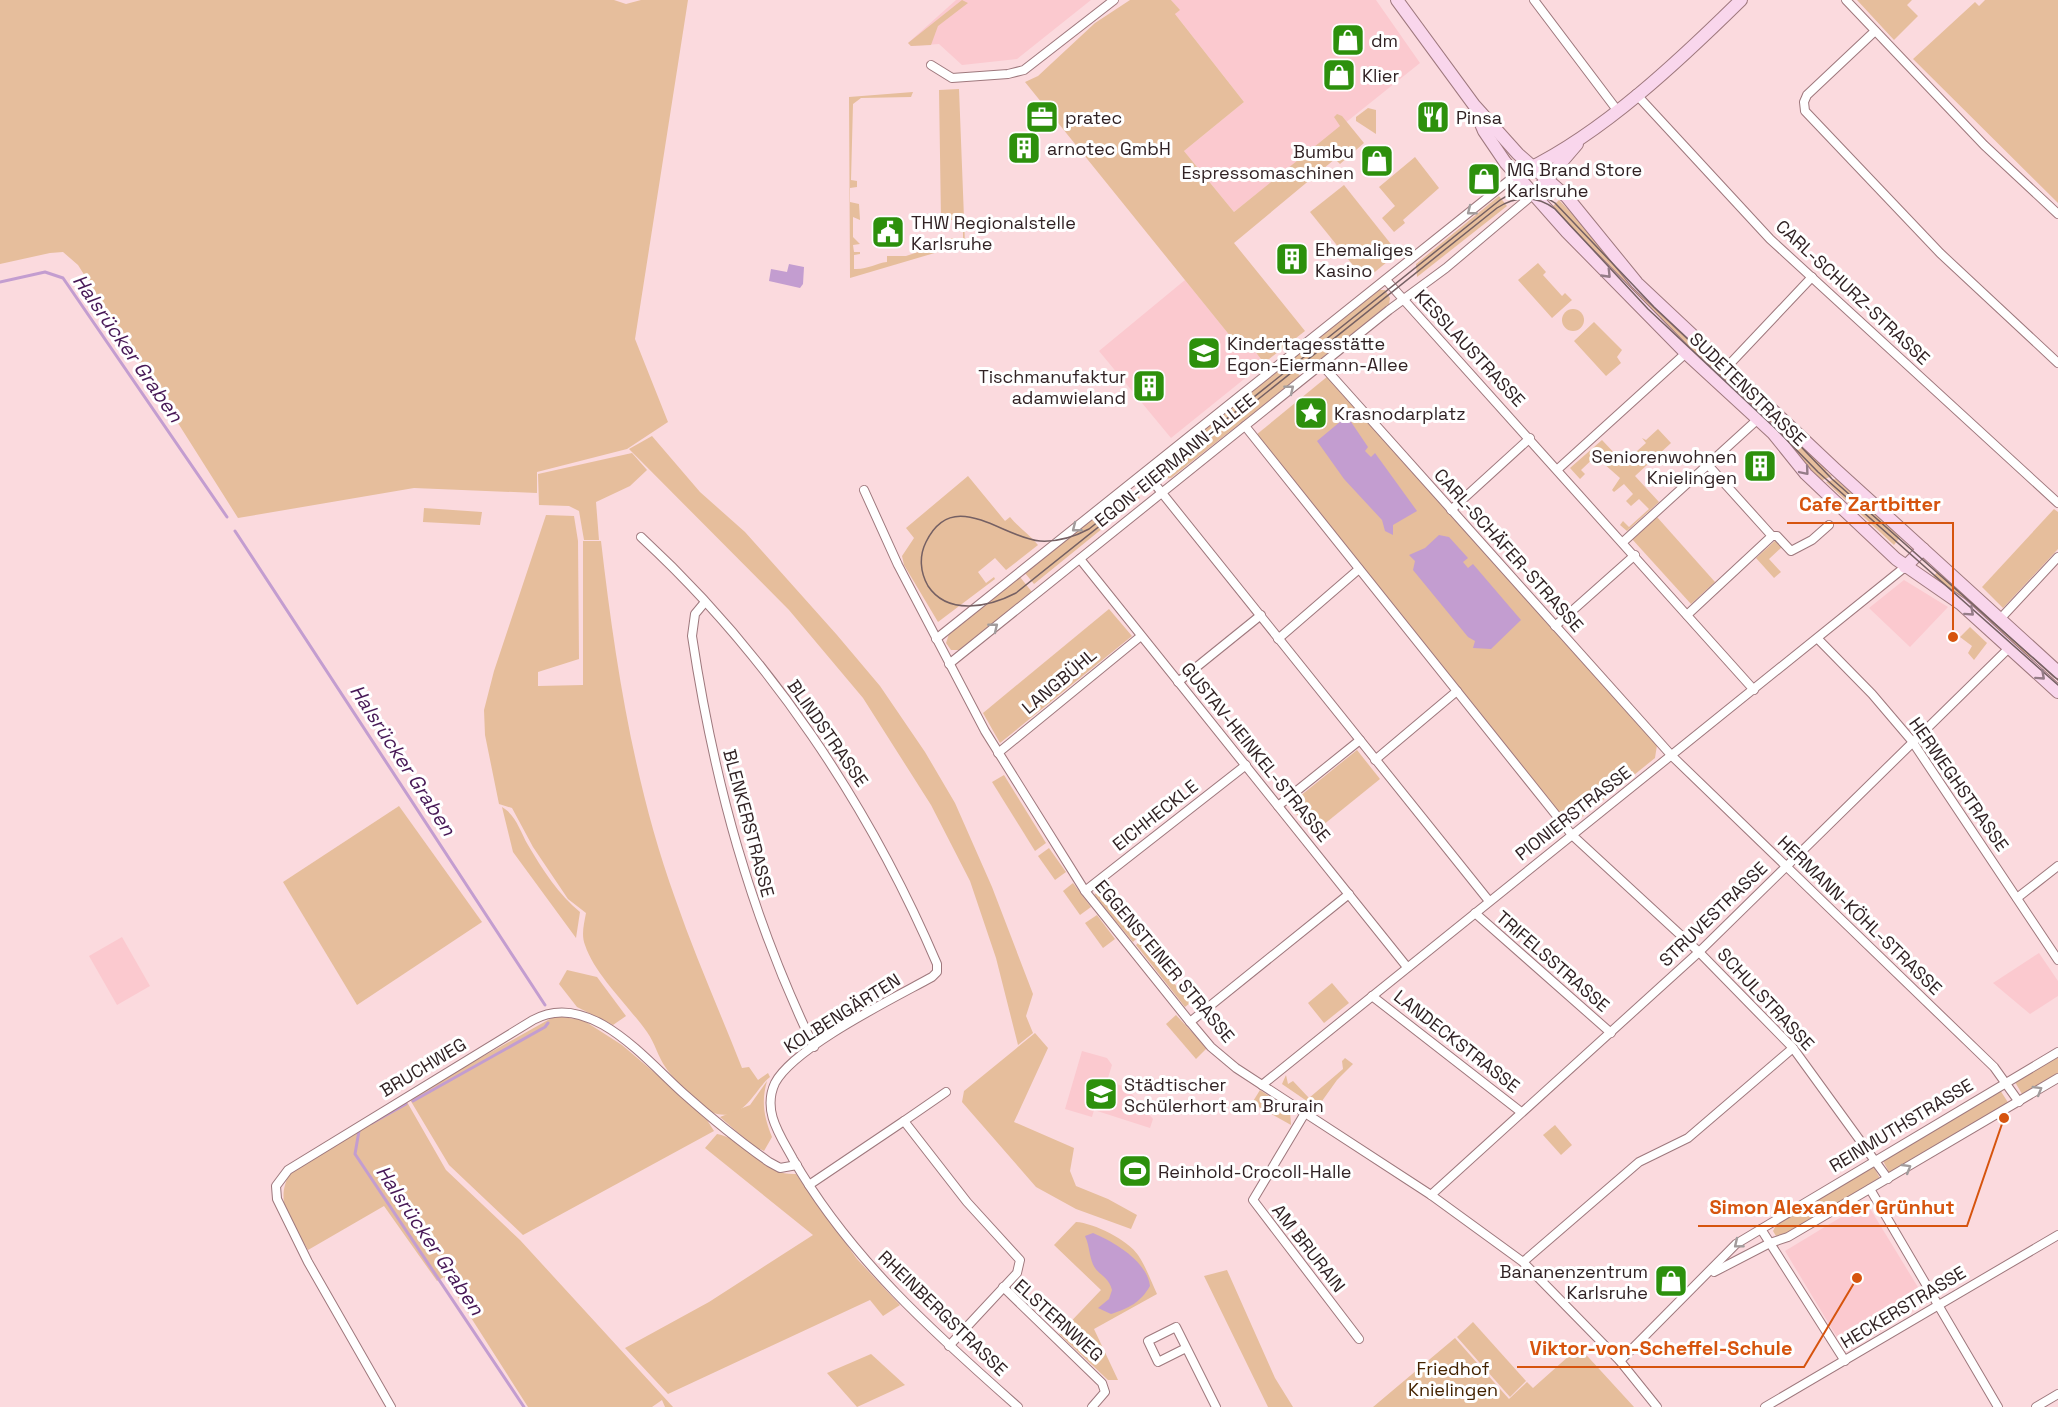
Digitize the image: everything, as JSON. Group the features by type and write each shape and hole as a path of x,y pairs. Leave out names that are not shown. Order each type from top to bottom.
{"main road":[{"name":"SUDETENSTRASSE","path":"1397,0 1474,105 1532,167 1567,196 1600,234 1637,283 1726,368 2058,672"},
{"path":"1516,174 1582,138 1636,94 1741,0"},
{"name":"SUDETENSTRASSE","path":"1474,105 1493,145 1516,174 1606,274 1686,353 1758,419 1786,447 1806,474 1905,567 1955,600 2058,692"},
{"path":"1535,193 1548,181 1582,138"},
{"path":"1905,567 1923,549"}],"street":[{"path":"931,65 952,78 1008,74 1023,70 1114,0"},
{"path":"1534,0 1617,110"},
{"path":"1846,0 1984,145 2058,214"},
{"path":"1875,31 1807,95 1804,102 1805,111 1940,254 2058,363"},
{"name":"CARL-SCHURZ-STRASSE","path":"1636,94 1742,211 2058,503"},
{"name":"EGON-EIERMANN-ALLEE","path":"936,639 1146,473 1516,174"},
{"name":"EGON-EIERMANN-ALLEE","path":"949,664 1403,299 1446,268 1535,193"},
{"name":"SUDETENSTRASSE","path":"1726,368 1812,277"},
{"name":"KESSLAUSTRASSE","path":"1386,280 1754,690"},
{"path":"1558,469 1686,353"},
{"name":"CARL-SCHÄFER-STRASSE","path":"1322,365 1672,756"},
{"path":"1623,542 1758,419"},
{"name":"SCHULSTRASSE","path":"1245,426 1572,835 1699,952 1793,1048 1888,1179"},
{"path":"1451,510 1530,438"},
{"path":"1708,465 1772,536 1777,537 1791,551 1812,540 1829,525"},
{"path":"1146,473 1490,901"},
{"name":"EGGENSTEINER STRASSE","path":"864,490 897,565 998,753 1085,891 1190,1022 1216,1051 1262,1085 1431,1195 1523,1262 1620,1361 1657,1407"},
{"path":"1687,615 1772,536"},
{"name":"BLINDSTRASSE","path":"641,537 705,602 783,694 854,800 915,913 937,964 937,972 932,977"},
{"path":"1555,626 1635,555"},
{"path":"2001,618 2058,557"},
{"name":"GUSTAV-HEINKEL-STRASSE","path":"1080,559 1407,967"},
{"name":"PIONIERSTRASSE","path":"1262,1085 1905,567"},
{"path":"1278,639 1359,569"},
{"name":"BLENKERSTRASSE","path":"705,602 695,614 692,636 706,724 726,811 738,856 767,941 814,1047"},
{"path":"1178,682 1261,615"},
{"name":"LANGBÜHL","path":"998,753 1141,636"},
{"name":"HERWEGHSTRASSE","path":"1818,639 1872,694 1912,741 2058,960"},
{"name":"STRUVESTRASSE","path":"1431,1195 1699,952 2009,648"},
{"path":"1376,760 1457,691"},
{"path":"1278,806 1360,740"},
{"name":"HERMANN-KÖHL-STRASSE","path":"1672,756 2007,1081 2019,1102"},
{"name":"EICHHECKLE","path":"1085,891 1246,765"},
{"path":"2017,898 2058,866"},
{"path":"1190,1022 1349,894"},
{"name":"TRIFELSSTRASSE","path":"1475,913 1611,1033"},
{"name":"KOLBENGÄRTEN","path":"776,1083 791,1063 814,1047 932,977"},
{"name":"LANDECKSTRASSE","path":"1372,996 1521,1113"},
{"name":"BRUCHWEG","path":"392,1407 308,1262 278,1199 276,1186 288,1170 533,1020 558,1011 573,1013 598,1024 632,1045 682,1092 769,1162 780,1168 797,1165"},
{"path":"1523,1262 1639,1162 1688,1138 1793,1048"},
{"name":"REINMUTHSTRASSE","path":"1620,1361 1708,1275 1736,1244 2058,1052"},
{"name":"REINMUTHSTRASSE","path":"1708,1275 1770,1243 1788,1237 2058,1078"},
{"name":"RHEINBERGSTRASSE","path":"776,1083 771,1100 772,1118 809,1185 869,1265 949,1346 1018,1407"},
{"path":"809,1185 946,1092"},
{"name":"AM BRURAIN","path":"1305,1113 1253,1200 1359,1339"},
{"path":"904,1121 967,1202 1018,1256 1020,1269 1003,1287"},
{"path":"1870,1189 1998,1407"},
{"path":"1761,1229 1845,1361"},
{"name":"HECKERSTRASSE","path":"1765,1407 2058,1235"},
{"name":"ELSTERNWEG","path":"949,1346 1003,1287 1102,1383 1105,1392 1092,1407"},
{"path":"1186,1348 1158,1362 1148,1341 1176,1327 1216,1407"},
{"path":"2036,1407 2058,1394"}],"shaded area":[{"path":"956,0 1091,0 1017,59 962,65 939,44 911,46 908,43"},
{"path":"1171,0 1376,0 1420,63 1234,212 1184,151 1244,102 1175,14 1179,10"},
{"path":"789,264 804,267 803,284 800,288 769,281 771,269 787,272"},
{"name":"Kindertagesstätte Egon-Eiermann-Allee","path":"1185,280 1235,342 1244,337 1264,363 1171,438 1099,351"},
{"path":"1347,416 1368,447 1365,451 1371,457 1375,453 1417,511 1393,525 1393,535 1385,531 1382,520 1344,479 1317,441"},
{"path":"1439,535 1449,537 1468,558 1463,562 1468,568 1473,564 1521,620 1491,649 1473,648 1475,641 1468,637 1413,570 1415,561 1409,555 1425,548"},
{"path":"1904,580 1948,607 1910,647 1869,608"},
{"path":"122,937 150,986 117,1005 89,956"},
{"path":"2039,953 2058,981 2058,996 2030,1014 1993,983"},
{"name":"Städtischer Schülerhort am Brurain","path":"1082,1051 1107,1058 1112,1065 1107,1081 1126,1087 1153,1119 1150,1128 1094,1110 1092,1117 1065,1109"},
{"path":"1866,1202 1927,1302 1846,1352 1785,1251"},
{"path":"1093,1233 1119,1247 1136,1261 1143,1268 1150,1286 1134,1304 1111,1314 1098,1308 1109,1299 1112,1290 1092,1261 1085,1236"}],"green space":[{"path":"0,0 614,0 626,4 641,0 688,0 635,339 668,422 627,449 537,472 537,493 414,488 238,518 78,265 63,252 0,264"},
{"path":"962,0 968,3 938,26 931,45 911,46 908,43"},
{"path":"1130,0 1171,0 1180,10 1175,14 1244,102 1184,151 1234,212 1340,126 1334,117 1337,114 1342,116 1364,143 1340,164 1335,159 1234,243 1305,331 1264,363 1244,337 1235,342 1025,82 1038,76 1095,23"},
{"path":"1857,0 1912,0 1907,5 1918,16 1894,40"},
{"path":"1985,0 2058,0 2058,203 1913,59 1975,2 1979,6"},
{"path":"959,89 965,244 850,278 849,97 913,92 911,97 861,98 853,104 851,180 857,181 857,187 850,188 850,202 859,204 860,220 853,217 853,237 860,244 853,245 854,252 860,252 854,255 854,269 859,269 887,262 887,256 906,256 924,250 924,247 934,247 934,239 963,238 963,220 941,220 939,90"},
{"path":"1368,108 1376,110 1376,134 1356,121 1356,117"},
{"path":"1415,157 1439,188 1403,220 1405,223 1394,232 1382,218 1395,206 1379,187"},
{"path":"1344,185 1398,253 1365,280 1310,212"},
{"path":"1499,196 1507,206 1417,277 1416,264"},
{"path":"1559,200 1603,247 1829,468 1826,471 1832,476 1818,482 1665,330 1551,208"},
{"path":"1538,263 1546,272 1543,275 1562,296 1565,293 1572,300 1552,318 1518,280"},
{"path":"1379,290 1385,290 1390,298 1389,304 1309,368 1306,365 1302,368 1293,358"},
{"path":"1573,309 1581,312 1584,320 1581,328 1573,331 1565,328 1562,320 1565,312"},
{"path":"1594,322 1622,350 1617,357 1621,363 1606,376 1574,341"},
{"path":"1283,365 1286,369 1291,365 1300,376 1171,478 1163,479 1158,472 1160,465"},
{"path":"1328,376 1657,745 1655,758 1577,821 1565,820 1256,435"},
{"path":"1658,429 1671,443 1635,476 1659,502 1627,531 1620,525 1623,521 1629,527 1649,509 1639,499 1631,506 1626,501 1633,494 1624,484 1614,492 1612,490 1620,478 1603,463 1607,459 1600,452 1581,470 1585,474 1580,479 1570,468 1602,440 1617,456 1620,453 1627,460 1646,443 1642,438 1646,440"},
{"path":"652,436 700,492 745,532 837,635 880,686 925,752 955,803 992,887 1033,994 1026,1016 1033,1033 1018,1045 996,958 970,881 931,805 863,698 789,610 629,449"},
{"path":"632,453 647,470 630,486 596,502 599,540 584,540 579,511 569,506 539,505 538,474"},
{"path":"968,476 1005,521 1010,517 1038,545 1006,570 995,558 978,572 986,583 994,577 995,579 938,622 904,565 902,556 914,538 906,528"},
{"path":"1836,479 1900,537 1894,545 1826,482"},
{"path":"1134,491 1140,498 1034,584 1025,573 1119,497 1122,501"},
{"path":"424,508 482,512 480,525 423,522"},
{"path":"2054,509 2058,512 2058,549 2003,608 1982,587"},
{"path":"546,515 574,516 578,541 579,659 538,672 538,686 583,685 583,541 601,541 628,722 637,767 661,855 691,941 742,1068 749,1067 758,1080 768,1073 770,1077 748,1103 735,1113 727,1115 711,1112 689,1094 663,1064 647,1032 604,979 590,956 583,937 586,913 568,899 533,847 512,808 499,804 485,735 484,710 494,671"},
{"path":"1657,517 1715,582 1691,604 1632,539"},
{"path":"1776,540 1782,547 1769,559 1781,572 1774,578 1756,558"},
{"path":"1941,568 2032,656 2026,658 1930,580"},
{"path":"1020,577 1032,592 959,650 951,650 946,643 949,634"},
{"path":"1109,609 1132,636 1000,743 983,713"},
{"path":"1970,627 1987,643 1974,660 1968,653 1972,646 1960,637"},
{"path":"1357,750 1380,779 1312,834 1289,805"},
{"path":"1004,775 1046,843 1035,851 992,782"},
{"path":"399,806 482,922 357,1005 283,882"},
{"path":"502,807 514,819 551,881 580,912 576,938 513,852"},
{"path":"1049,848 1066,872 1055,880 1038,856"},
{"path":"1073,883 1091,907 1080,915 1063,891"},
{"path":"1100,890 1138,937 1133,942 1094,895"},
{"path":"1097,915 1115,939 1103,948 1085,923"},
{"path":"1140,941 1190,1003 1185,1007 1136,945"},
{"path":"567,970 597,977 626,1016 613,1025 577,1007 559,984"},
{"path":"1332,983 1349,1003 1324,1023 1308,1003"},
{"path":"1176,1015 1207,1048 1196,1059 1166,1024"},
{"path":"555,1016 583,1020 622,1045 702,1113 701,1115 714,1131 523,1235 449,1165 409,1098"},
{"path":"1035,1033 1048,1048 1014,1122 1074,1148 1070,1171 1076,1186 1108,1199 1137,1215 1131,1229 1076,1209 1036,1187 962,1102 964,1091"},
{"path":"2058,1056 2058,1073 2022,1094 2015,1082"},
{"path":"1345,1058 1353,1064 1337,1080 1317,1108 1282,1084 1286,1075 1288,1084 1293,1081 1309,1098 1343,1069 1342,1061"},
{"path":"767,1081 764,1109 772,1137 764,1151 760,1149 759,1151 720,1117 750,1105"},
{"path":"1260,1090 1290,1110 1291,1125 1252,1103"},
{"path":"2000,1090 2009,1104 1890,1174 1883,1161"},
{"path":"402,1102 407,1102 446,1170 520,1240 673,1407 665,1407 662,1400 652,1407 528,1407 452,1288 444,1277 437,1281 384,1206 308,1250 291,1222 284,1204 285,1184 290,1173"},
{"path":"1555,1125 1572,1145 1561,1155 1543,1135"},
{"path":"717,1134 738,1143 774,1169 796,1174 857,1259 900,1305 883,1316 870,1300 668,1394 625,1348 709,1302 813,1235 705,1148"},
{"path":"1872,1164 1881,1180 1788,1236 1776,1236 1773,1231 1779,1220"},
{"path":"1076,1222 1092,1225 1110,1233 1133,1249 1144,1264 1157,1294 1094,1329 1118,1380 1108,1380 1059,1334 1101,1290 1054,1245"},
{"path":"1227,1270 1275,1378 1293,1407 1268,1407 1204,1276"},
{"path":"1473,1322 1526,1381 1510,1397 1457,1337"},
{"name":"Friedhof Knielingen","path":"1455,1338 1509,1399 1527,1382 1533,1388 1579,1347 1634,1407 1373,1407"},
{"path":"871,1354 905,1385 857,1407 827,1373"}],"waterway":[{"name":"Halsrücker Graben","path":"0,282 45,272 63,278 227,517"},
{"name":"Halsrücker Graben","path":"235,531 545,1005"},
{"name":"Halsrücker Graben","path":"413,1101 545,1027 548,1023"},
{"name":"Halsrücker Graben","path":"372,1123 406,1104"},
{"name":"Halsrücker Graben","path":"359,1131 355,1154 524,1407"}],"tram line":[{"path":"2058,680 1832,479 1783,428 1654,307 1555,203 1528,192 1514,194 1500,200 1089,529 1053,541 1040,541 1025,538 979,519 964,516 950,518 937,526 926,542 921,558 925,581 936,595 946,602 969,606 982,605 1016,593 1497,208 1511,201 1533,199 1555,209 1648,309 1776,429 1818,472 2058,685"}],"place":[{"name":"dm","path":"1348,40"},
{"name":"Klier","path":"1339,75"},
{"name":"pratec","path":"1042,117"},
{"name":"Pinsa","path":"1433,117"},
{"name":"arnotec GmbH","path":"1024,148"},
{"name":"Bumbu Espressomaschinen","path":"1377,161"},
{"name":"MG Brand Store Karlsruhe","path":"1484,179"},
{"name":"THW Regionalstelle Karlsruhe","path":"888,232"},
{"name":"Ehemaliges Kasino","path":"1292,259"},
{"name":"Kindertagesstätte Egon-Eiermann-Allee","path":"1204,353"},
{"name":"Tischmanufaktur adamwieland","path":"1149,386"},
{"name":"Krasnodarplatz","path":"1311,413"},
{"name":"Seniorenwohnen Knielingen","path":"1760,466"},
{"name":"Cafe Zartbitter","path":"1953,637"},
{"name":"Städtischer Schülerhort am Brurain","path":"1101,1094"},
{"name":"Simon Alexander Grünhut","path":"2004,1118"},
{"name":"Reinhold-Crocoll-Halle","path":"1135,1171"},
{"name":"Viktor-von-Scheffel-Schule","path":"1857,1278"},
{"name":"Bananenzentrum Karlsruhe","path":"1671,1281"}]}
